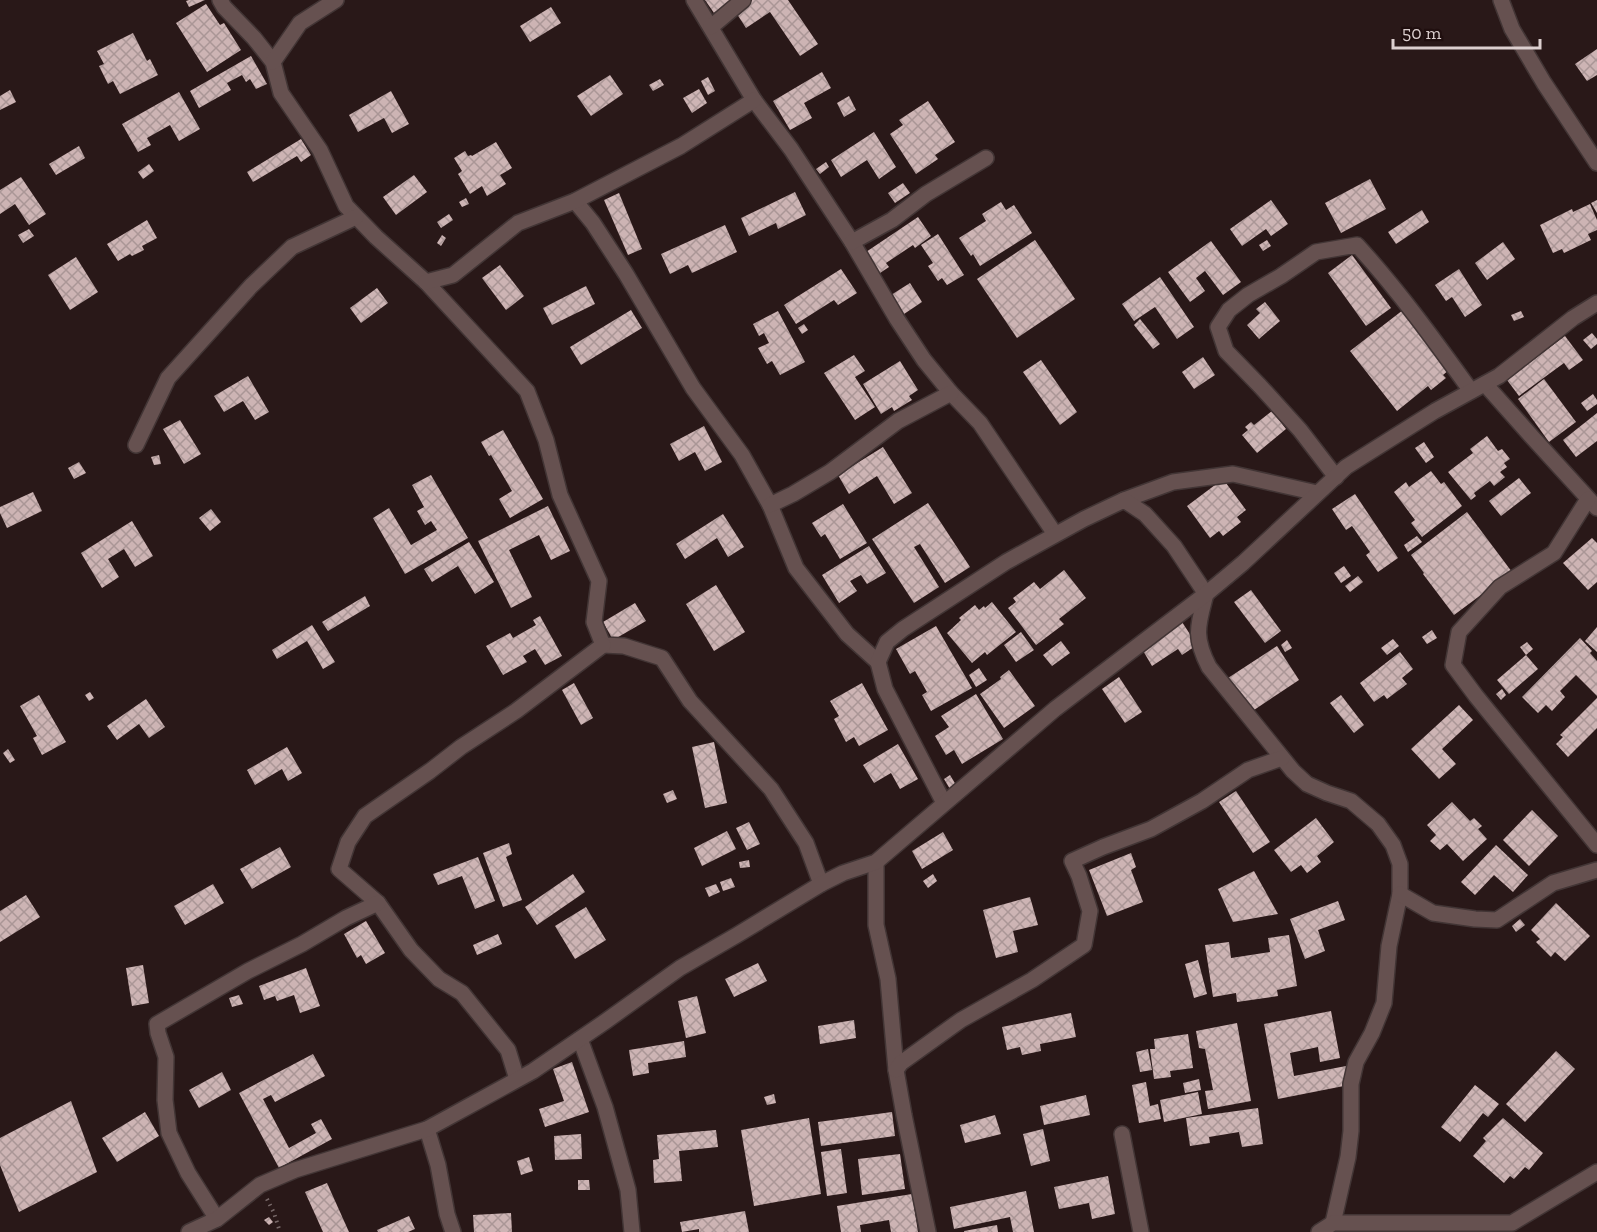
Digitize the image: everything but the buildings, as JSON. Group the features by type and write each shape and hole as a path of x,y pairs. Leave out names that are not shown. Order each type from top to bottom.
{"street":[{"path":"220,0 273,62 282,93 320,150 346,206 376,237 426,282 527,391 546,440 560,495 599,581 594,622 603,645"},
{"path":"273,62 300,23 336,0"},
{"path":"694,0 754,100 791,149 852,242 924,360 980,423 1055,534"},
{"path":"711,27 743,0"},
{"path":"1502,0 1517,38 1597,163"},
{"path":"426,282 453,275 518,223 575,201 681,146 754,100"},
{"path":"852,242 892,220 926,194 986,158"},
{"path":"575,201 626,274 693,388 742,455 771,505 796,568 847,634 878,662 885,689 944,803"},
{"path":"136,445 168,378 251,286 292,247 356,217"},
{"path":"1336,477 1300,430 1226,351 1218,327 1229,310 1248,295 1316,252 1357,245 1425,327 1471,391"},
{"path":"189,1232 217,1219 260,1185 295,1170 426,1129 533,1071 680,968 821,884 843,873 876,862 1055,709 1243,563 1346,467 1435,411 1498,376 1573,318 1597,303"},
{"path":"1485,384 1592,504 1554,553 1500,587 1459,632 1453,665 1597,844"},
{"path":"771,505 830,472 898,421 951,393"},
{"path":"878,662 887,642 903,629 1006,562 1055,534 1124,500 1173,482 1233,474 1317,493"},
{"path":"1124,500 1145,514 1174,546 1206,594 1197,627 1201,652 1209,667 1293,771 1307,783 1351,801 1378,824 1393,845 1400,864 1400,894 1389,946 1384,1003 1372,1033 1356,1062 1350,1084 1352,1131 1333,1223"},
{"path":"517,1079 508,1050 462,993 440,979 411,950 378,903 339,869 348,842 365,816 461,747 516,711 603,645 624,646 662,658 690,701 771,789 806,843 821,884"},
{"path":"897,1070 901,1063 962,1020 1032,980 1084,945 1090,911 1072,861 1150,829 1202,801 1248,770 1282,758"},
{"path":"876,862 876,926 888,979 904,1115 928,1232"},
{"path":"1400,894 1433,913 1497,920 1553,883 1597,870"},
{"path":"217,1219 188,1173 169,1133 165,1100 166,1057 157,1024 248,970 378,903"},
{"path":"580,1039 605,1107 628,1190 632,1232"},
{"path":"426,1129 438,1165 447,1214 453,1232"},
{"path":"1122,1134 1141,1232"},
{"path":"1319,1232 1333,1223 1512,1223 1597,1172"}],"path":[{"path":"260,1185 274,1213 280,1232"}]}
